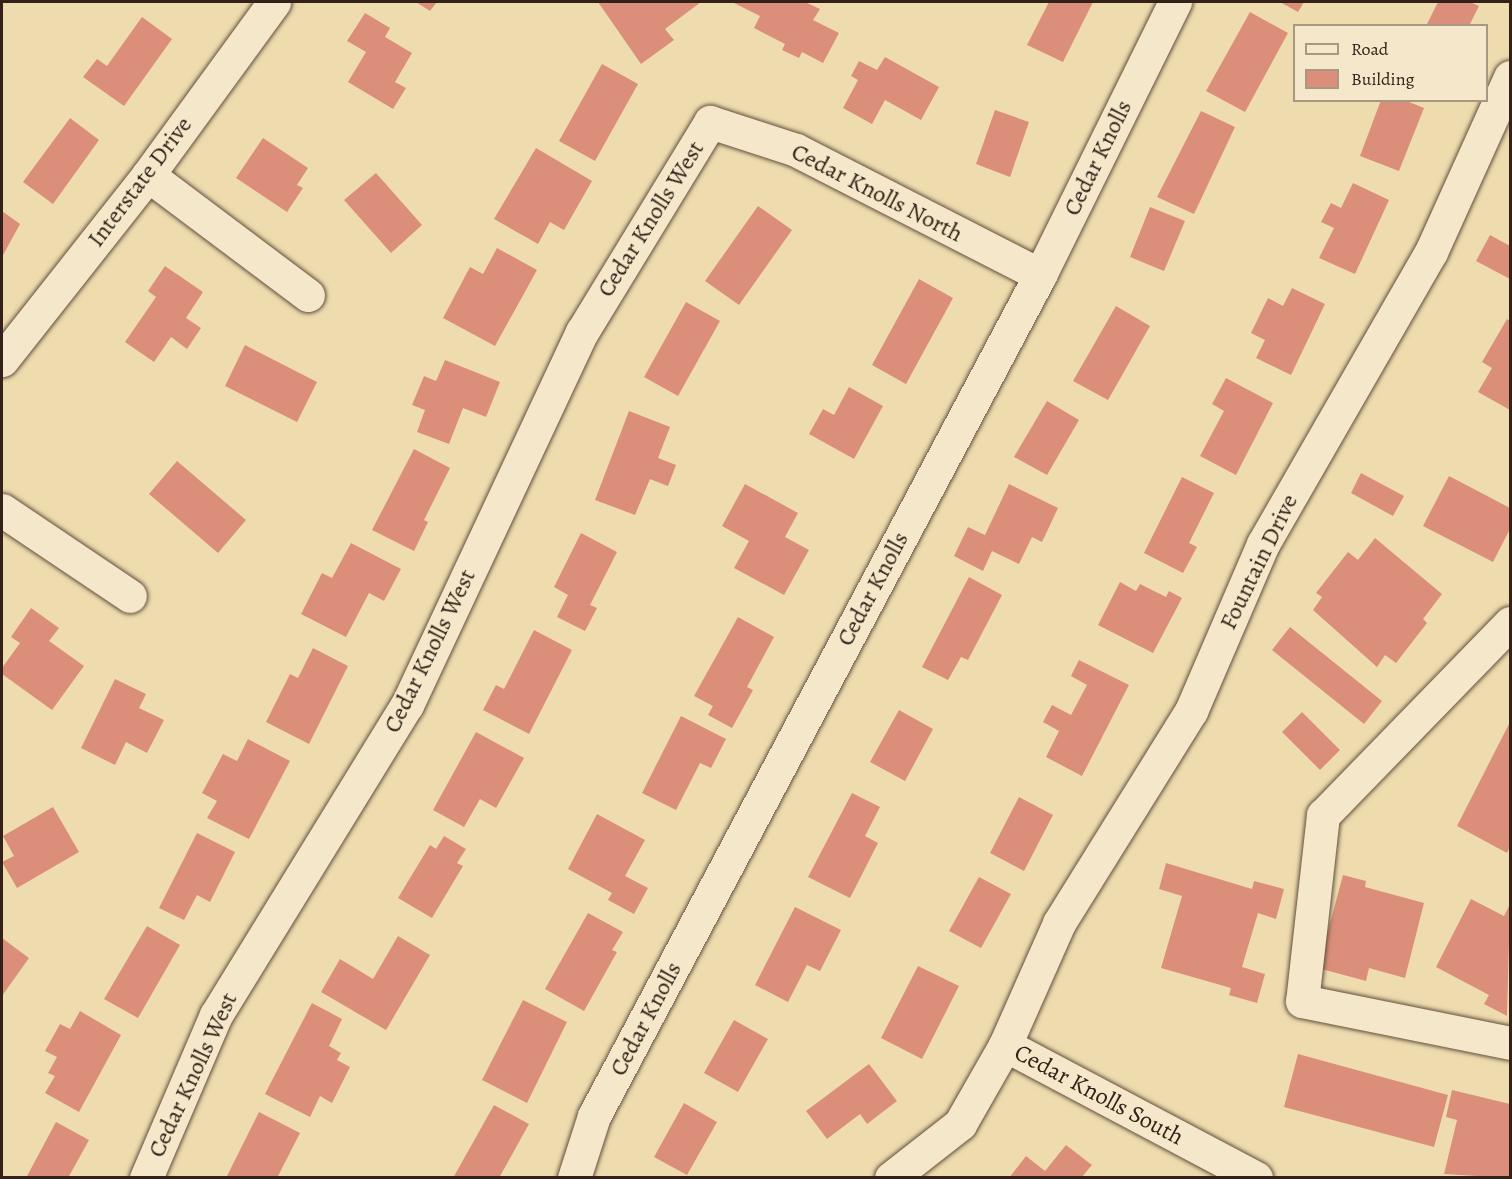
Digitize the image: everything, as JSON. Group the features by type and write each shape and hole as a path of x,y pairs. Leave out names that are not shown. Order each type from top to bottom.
{"street":[{"name":"Interstate Drive","path":"2,360 148,176 274,2"},
{"name":"Cedar Knolls","path":"574,1178 594,1116 1040,275 1175,2"},
{"name":"Fountain Drive","path":"1005,1045 1059,923 1191,711 1263,544 1431,252 1510,77"},
{"name":"Cedar Knolls North","path":"711,122 796,150 1040,275"},
{"name":"Cedar Knolls West","path":"146,1178 216,1016 407,705 582,332 711,122"},
{"path":"148,176 308,295"},
{"path":"2,510 130,596"},
{"path":"1510,623 1323,815 1302,1001 1510,1042"},
{"name":"Cedar Knolls South","path":"891,1178 960,1124 1005,1045 1256,1178"}],"building":[{"path":"416,2 437,2 430,11"},
{"path":"598,2 701,2 665,29 674,40 641,64"},
{"path":"732,2 805,2 820,9 813,20 839,33 823,63 802,52 799,58 782,50 785,44 754,28 760,16"},
{"path":"1049,2 1093,2 1063,62 1027,45"},
{"path":"1280,2 1304,2 1298,12"},
{"path":"1438,2 1470,2 1479,6 1470,24 1427,24"},
{"path":"1250,12 1288,33 1245,112 1206,91"},
{"path":"365,13 390,28 385,37 412,53 395,82 406,88 393,109 348,82 366,52 347,41"},
{"path":"142,17 172,39 124,106 83,77 97,59 107,66"},
{"path":"885,57 939,87 921,120 885,100 872,124 843,108 858,80 851,76 859,61 877,70"},
{"path":"602,64 638,84 595,161 559,141"},
{"path":"1380,102 1409,102 1424,108 1399,171 1360,156"},
{"path":"995,110 1029,122 1010,177 976,164"},
{"path":"1201,111 1235,127 1194,214 1157,197"},
{"path":"70,118 99,140 53,204 23,182"},
{"path":"263,138 308,168 297,185 303,188 287,212 236,178"},
{"path":"536,148 592,181 564,230 550,222 538,244 494,219"},
{"path":"376,173 422,225 391,253 344,200"},
{"path":"1353,183 1389,200 1355,274 1319,258 1334,228 1321,222 1331,203 1341,208"},
{"path":"758,206 792,230 739,305 705,281"},
{"path":"1150,207 1185,221 1164,271 1130,257"},
{"path":"2,211 20,224 2,257"},
{"path":"1490,235 1510,246 1510,279 1476,261"},
{"path":"497,248 537,270 495,346 443,318 470,267 483,274"},
{"path":"165,266 203,292 186,318 201,328 187,349 171,337 154,362 125,342 156,297 148,291"},
{"path":"919,279 953,298 906,384 872,365"},
{"path":"1292,288 1325,304 1291,375 1256,358 1265,340 1251,333 1268,298 1283,306"},
{"path":"686,302 720,321 678,396 644,377"},
{"path":"1116,306 1150,326 1108,400 1073,381"},
{"path":"1507,319 1510,321 1510,410 1478,392 1492,368 1482,362"},
{"path":"245,345 317,382 297,422 225,386"},
{"path":"445,360 500,382 486,417 463,408 449,444 417,432 425,410 412,405 424,376 436,381"},
{"path":"1226,378 1273,403 1236,475 1200,456 1224,411 1212,404"},
{"path":"849,387 883,406 854,459 809,434 823,409 834,415"},
{"path":"1047,401 1079,420 1047,475 1014,457"},
{"path":"629,411 670,427 658,458 676,465 668,486 650,479 635,515 595,500"},
{"path":"414,449 450,468 424,520 428,522 414,551 372,530"},
{"path":"177,461 246,520 218,553 149,494"},
{"path":"1361,473 1404,496 1393,516 1351,493"},
{"path":"1449,476 1510,508 1510,529 1493,562 1423,526"},
{"path":"1182,477 1214,493 1189,543 1197,547 1183,573 1144,553"},
{"path":"745,484 798,513 785,537 809,550 784,595 734,568 749,541 722,526"},
{"path":"1009,484 1058,508 1042,542 1032,537 1019,564 992,551 983,571 954,556 968,527 985,535"},
{"path":"581,533 617,552 590,605 597,608 585,631 557,617 568,595 554,587"},
{"path":"1375,538 1442,594 1423,619 1427,623 1396,663 1385,655 1377,667 1313,610 1322,597 1316,593 1348,552 1358,560"},
{"path":"351,543 401,569 384,601 369,593 346,637 301,614 322,573 332,578"},
{"path":"969,577 1002,595 968,660 961,657 948,680 922,667"},
{"path":"1120,582 1136,591 1140,584 1166,597 1169,591 1182,598 1153,653 1098,625"},
{"path":"31,608 59,628 49,641 84,666 52,710 2,674 2,668 20,643 11,637"},
{"path":"738,617 774,637 747,687 753,690 732,728 708,715 713,706 694,696"},
{"path":"1290,627 1382,701 1364,724 1272,650"},
{"path":"534,630 572,650 529,734 483,710 496,685 504,689"},
{"path":"313,648 348,666 309,744 266,722 290,674 298,678"},
{"path":"1079,660 1129,685 1082,776 1046,757 1059,731 1043,722 1052,705 1071,715 1087,685 1071,676"},
{"path":"115,679 146,694 139,708 164,720 147,753 126,742 115,765 81,748"},
{"path":"899,710 933,729 905,781 870,762"},
{"path":"1302,712 1340,750 1320,770 1282,732"},
{"path":"681,716 726,739 711,768 700,763 676,810 642,793"},
{"path":"1510,722 1510,847 1507,853 1457,826"},
{"path":"476,732 524,758 496,808 480,799 464,827 433,810"},
{"path":"248,739 290,761 249,839 207,818 217,801 202,793 223,754 237,761"},
{"path":"852,793 880,807 865,836 878,843 850,898 808,877"},
{"path":"1019,797 1053,815 1024,871 990,853"},
{"path":"53,807 79,852 17,888 2,862 14,856 3,836"},
{"path":"597,814 645,840 625,876 648,888 634,914 608,900 612,893 568,869"},
{"path":"197,833 235,852 210,902 197,895 184,920 159,908"},
{"path":"444,836 466,849 457,863 463,866 432,918 398,898 430,845 436,849"},
{"path":"1166,863 1252,889 1254,881 1284,889 1276,919 1258,913 1242,967 1265,974 1257,1003 1229,995 1231,988 1161,968 1182,896 1159,889"},
{"path":"1343,875 1366,881 1365,887 1424,903 1405,978 1369,968 1366,981 1318,968"},
{"path":"979,877 1011,894 981,948 949,931"},
{"path":"1471,899 1504,916 1510,904 1507,1016 1484,1004 1489,995 1436,967"},
{"path":"795,907 841,930 820,971 807,965 788,1002 755,985"},
{"path":"588,913 623,932 612,950 617,952 584,1011 545,989"},
{"path":"147,926 180,945 138,1018 104,999"},
{"path":"398,936 430,955 386,1030 321,992 340,959 373,979"},
{"path":"2,938 29,958 2,996"},
{"path":"918,966 959,986 922,1059 881,1038"},
{"path":"523,1000 567,1022 527,1103 482,1080"},
{"path":"312,1003 342,1019 329,1046 341,1053 337,1060 350,1067 332,1103 320,1096 310,1117 265,1094"},
{"path":"80,1011 121,1035 79,1112 45,1093 55,1076 48,1073 57,1057 45,1051 60,1024 70,1029"},
{"path":"734,1020 768,1039 738,1092 704,1073"},
{"path":"1298,1054 1448,1095 1434,1147 1284,1107"},
{"path":"869,1064 897,1101 867,1124 860,1114 827,1139 806,1111"},
{"path":"1452,1090 1510,1104 1510,1178 1444,1174 1457,1120 1446,1117"},
{"path":"684,1103 717,1122 687,1175 654,1157"},
{"path":"494,1105 529,1124 499,1178 453,1178"},
{"path":"259,1112 300,1133 277,1178 226,1178"},
{"path":"56,1122 89,1140 68,1178 26,1178"},
{"path":"1066,1145 1092,1165 1081,1178 1009,1178 1026,1156 1045,1171"}]}
